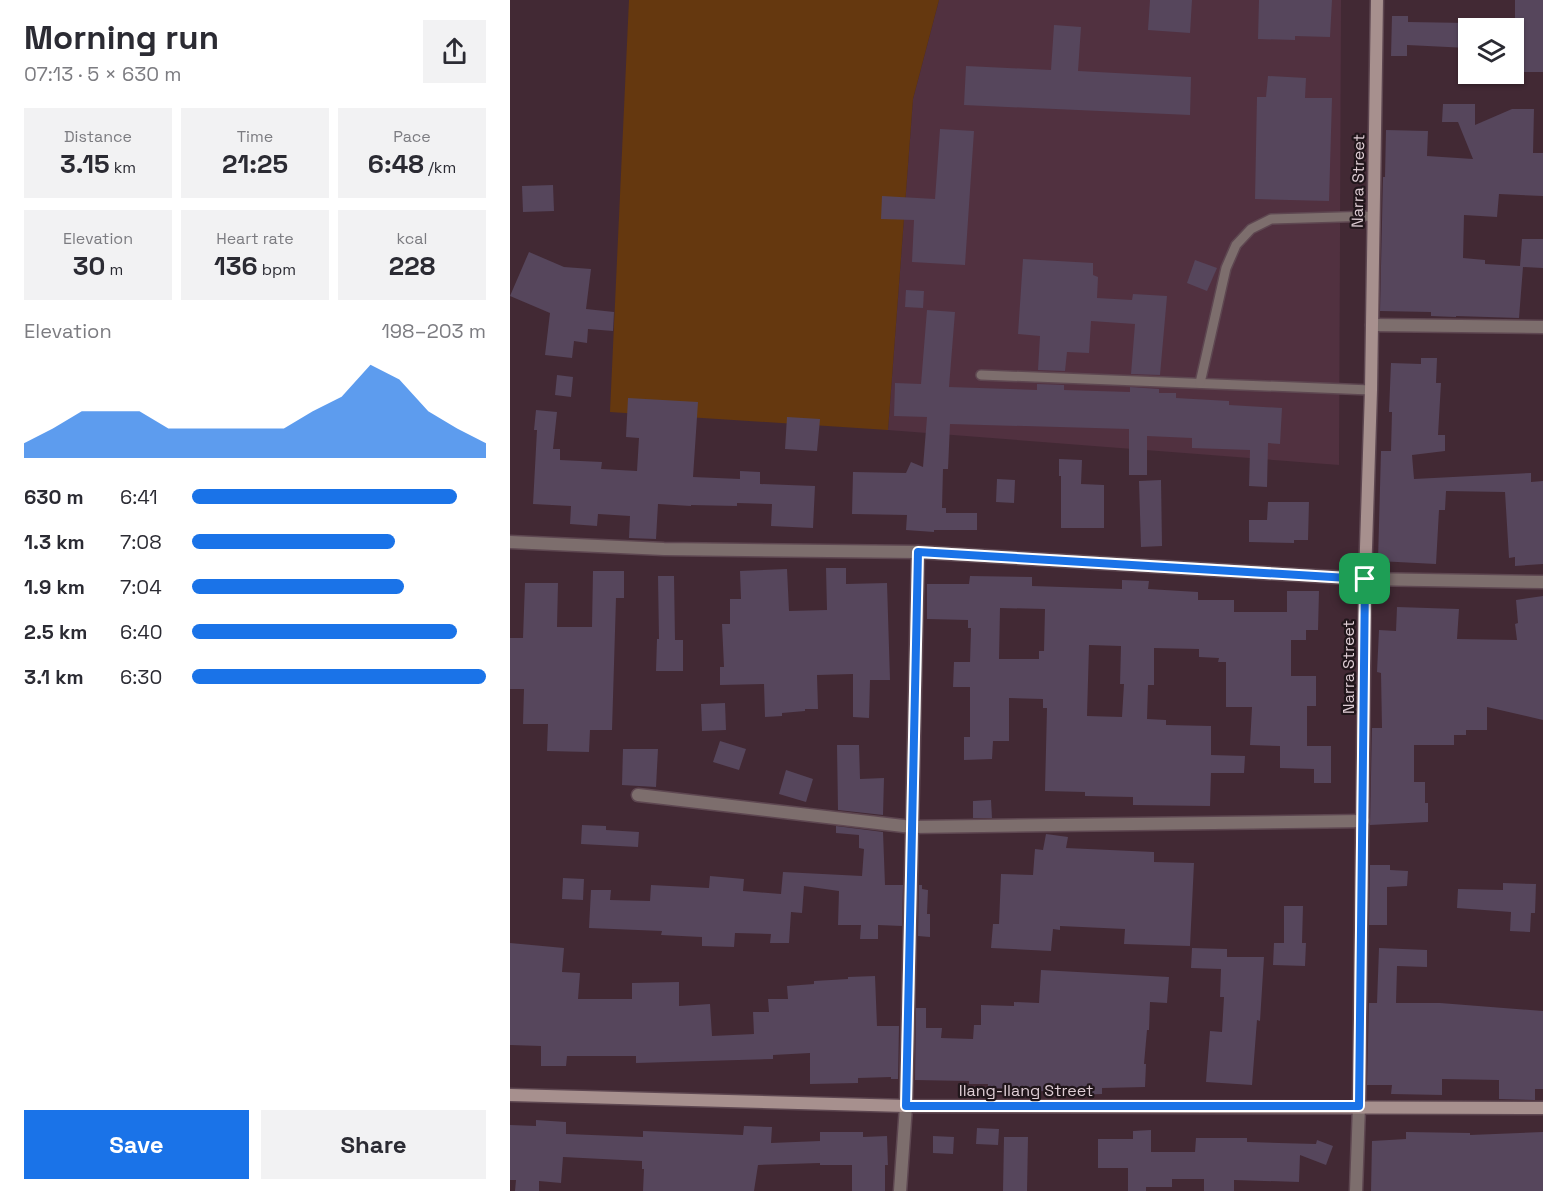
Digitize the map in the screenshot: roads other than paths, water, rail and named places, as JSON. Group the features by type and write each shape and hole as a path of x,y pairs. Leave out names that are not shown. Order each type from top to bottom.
{"street":[{"name":"Narra Street","path":"1356,1191 1377,0"},
{"path":"1372,325 1543,327"},
{"path":"510,542 663,549 918,552 1365,579 1543,582"},
{"path":"900,1191 906,1106 918,552"},
{"path":"638,795 912,827 1363,821"},
{"name":"Ilang-Ilang Street","path":"510,1095 906,1106 1543,1108"}],"lane":[{"path":"1200,383 1226,268 1236,245 1251,229 1271,219 1374,216"},
{"path":"981,375 1371,390"}]}
